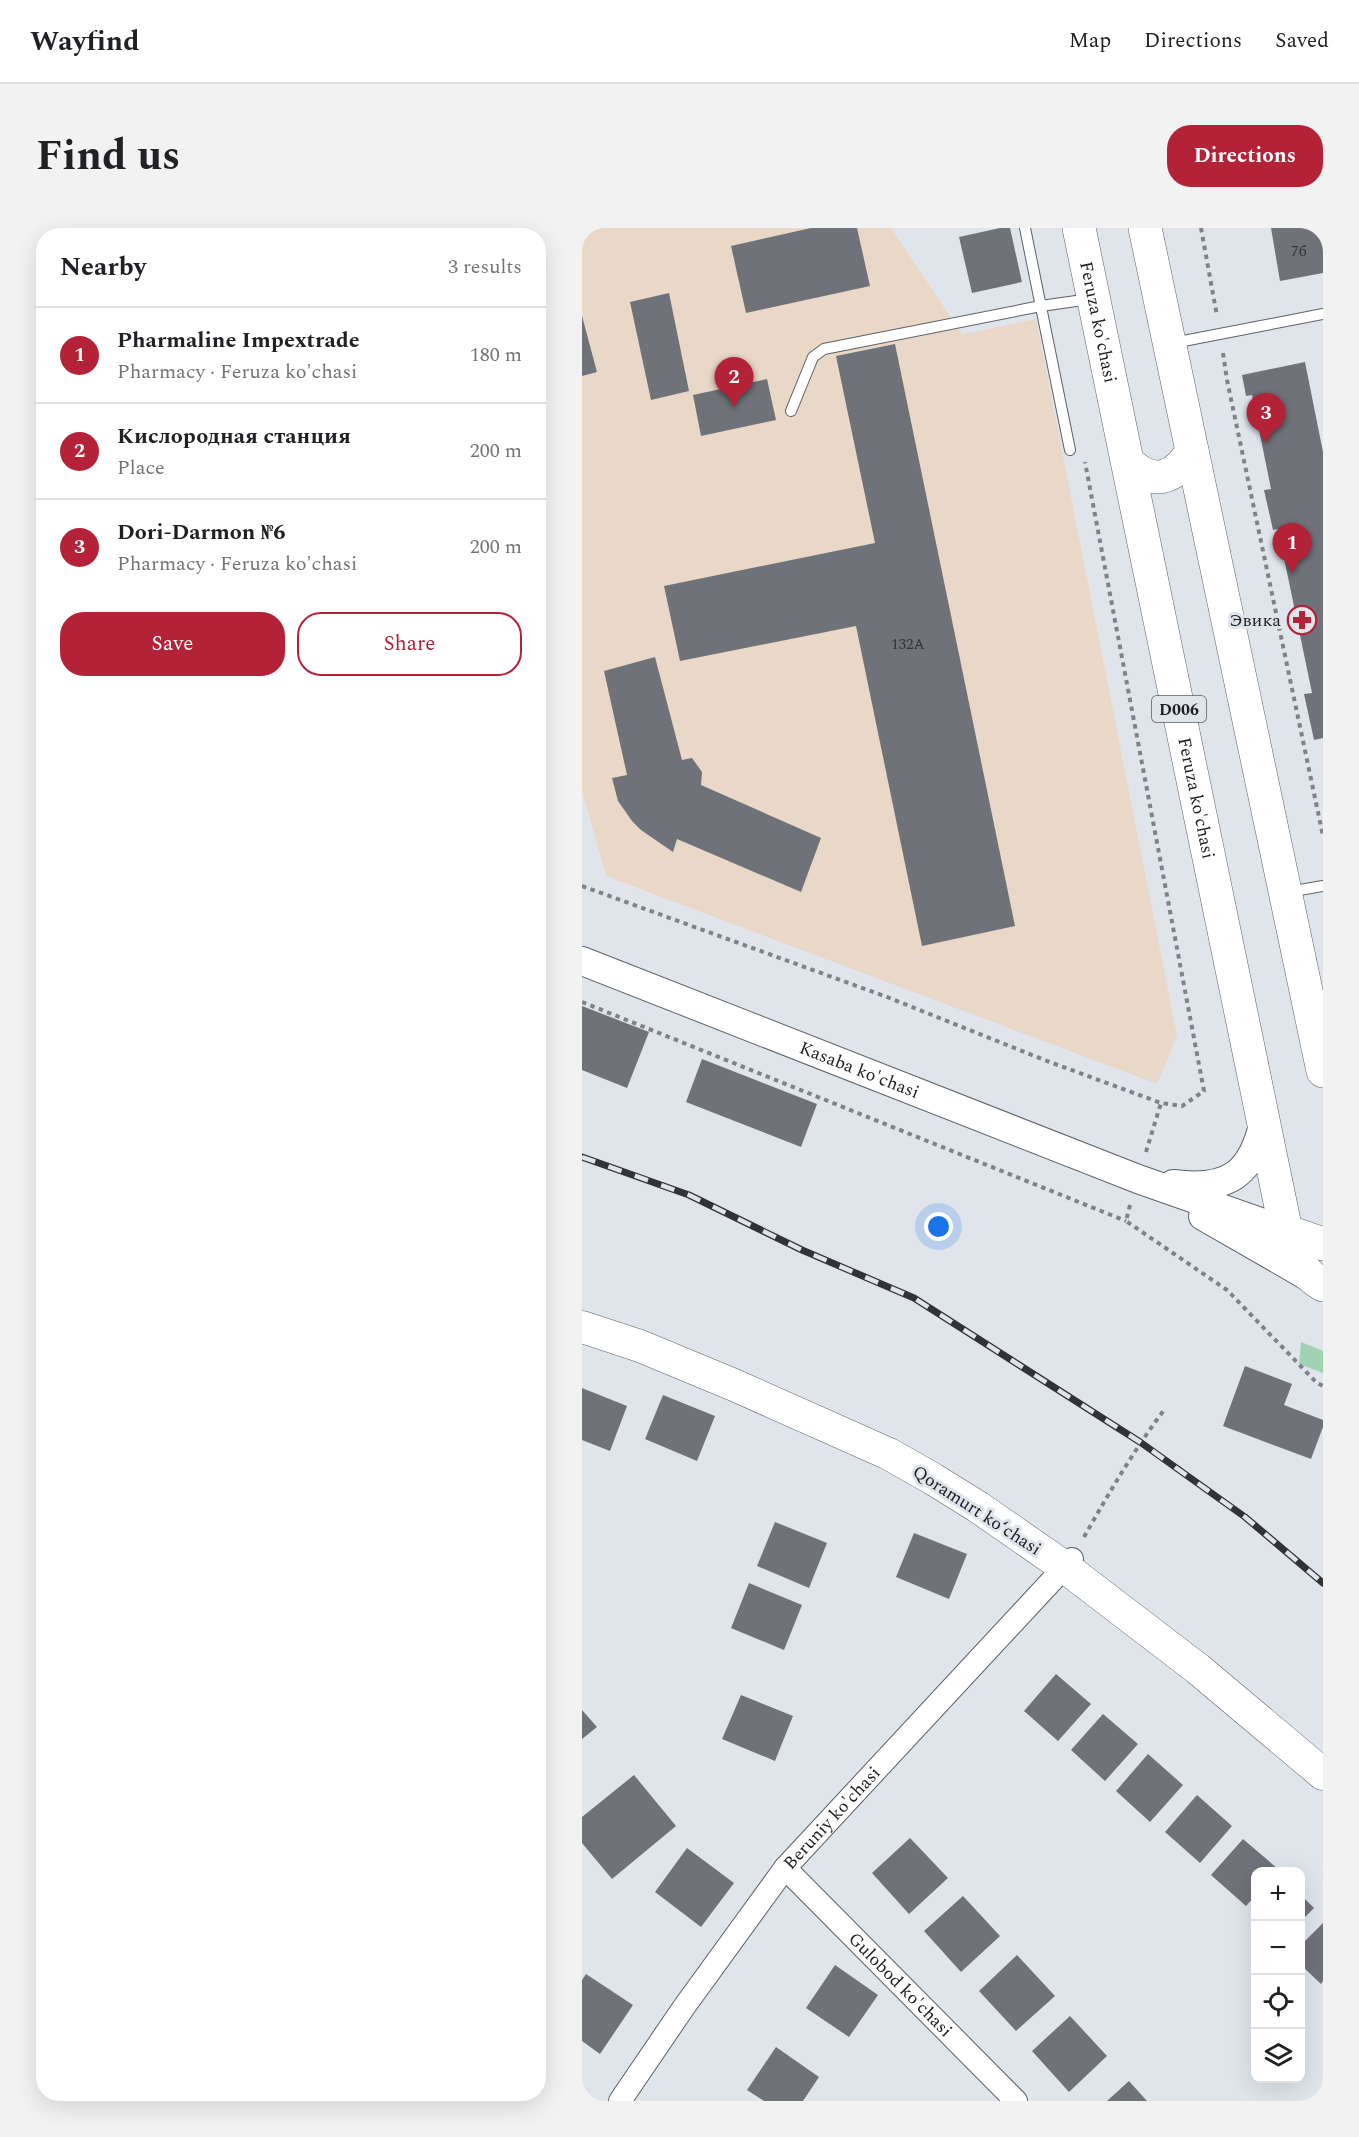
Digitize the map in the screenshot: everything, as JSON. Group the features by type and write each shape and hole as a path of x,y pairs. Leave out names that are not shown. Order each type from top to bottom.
{"main road":[{"name":"Feruza ko'chasi","path":"1079,228 1286,1231 1295,1255 1318,1277"},
{"path":"1145,228 1323,1071"},
{"path":"1128,462 1145,475 1164,477 1180,468 1192,451"},
{"path":"1286,1231 1323,1244"},
{"name":"Qoramurt koʻchasi","path":"582,1312 742,1373 893,1442 975,1489 1198,1669 1323,1774"},
{"name":"Qoramurt koʻchasi","path":"582,1327 640,1346 889,1454 1069,1564 1206,1661 1323,1759"}],"street":[{"name":"Kasaba ko'chasi","path":"582,962 1138,1179 1286,1231"},
{"path":"1138,1179 1186,1186 1223,1182 1240,1173 1250,1161 1259,1143 1264,1121"},
{"name":"Kasaba ko'chasi","path":"1138,1179 1318,1277"},
{"name":"Beruniy ko'chasi","path":"620,2101 684,2007 785,1868 1069,1564"},
{"name":"Gulobod ko'chasi","path":"785,1868 1016,2101"}],"lane":[{"path":"1025,228 1070,450"},
{"path":"791,411 813,357 824,349 1041,306 1094,298"},
{"path":"1169,344 1323,314"},
{"path":"1286,893 1323,886"}],"path":[{"path":"1201,228 1227,380 1323,836"},
{"path":"582,886 887,997 1047,1061 1161,1103 1182,1107 1204,1091 1084,456"},
{"path":"582,1002 1126,1221 1227,1290 1317,1383 1323,1386"},
{"path":"1126,1221 1161,1103"},
{"path":"1069,1564 1114,1483 1164,1410"}],"shaded area":[{"path":"582,228 891,228 962,334 1036,319 1177,1036 1157,1084 606,876 582,790"}],"green space":[{"path":"1301,1342 1323,1351 1323,1373 1299,1364"}],"building":[{"path":"811,228 857,228 870,286 746,313 731,246"},
{"path":"1010,228 1022,282 972,293 959,237"},
{"path":"1271,228 1323,228 1323,273 1280,281"},
{"path":"669,293 689,391 651,400 630,302"},
{"path":"582,316 597,372 582,376"},
{"path":"895,344 1015,926 922,946 856,626 680,661 664,586 875,543 836,356"},
{"path":"1305,362 1323,452 1323,738 1314,740 1304,694 1312,693 1278,529 1273,530 1264,490 1271,489 1252,395 1246,396 1242,375"},
{"path":"767,379 776,420 701,436 693,395"},
{"path":"655,657 682,760 692,758 702,772 701,785 821,838 801,892 677,839 673,852 641,830 618,801 612,778 627,775 604,671"},
{"path":"582,1006 649,1032 627,1088 582,1070"},
{"path":"702,1059 817,1104 801,1147 686,1102"},
{"path":"1245,1366 1292,1384 1284,1405 1323,1420 1323,1427 1311,1459 1223,1426"},
{"path":"582,1388 627,1406 610,1451 582,1440"},
{"path":"663,1395 715,1416 697,1461 645,1439"},
{"path":"775,1522 827,1543 809,1588 757,1566"},
{"path":"914,1533 967,1554 949,1599 896,1577"},
{"path":"749,1583 802,1605 784,1650 731,1628"},
{"path":"1056,1674 1091,1704 1058,1741 1024,1711"},
{"path":"741,1695 793,1716 775,1761 722,1739"},
{"path":"582,1710 597,1727 582,1739"},
{"path":"1103,1714 1138,1744 1105,1781 1071,1750"},
{"path":"1148,1754 1183,1785 1150,1822 1116,1791"},
{"path":"634,1775 676,1826 612,1879 582,1843 582,1817"},
{"path":"1197,1795 1232,1826 1200,1863 1165,1832"},
{"path":"910,1838 948,1878 909,1914 872,1873"},
{"path":"1243,1839 1276,1867 1251,1867 1251,1900 1246,1906 1211,1875"},
{"path":"687,1848 734,1883 701,1927 655,1892"},
{"path":"963,1896 1000,1936 961,1972 924,1931"},
{"path":"1305,1899 1314,1908 1305,1917"},
{"path":"1323,1923 1323,1981 1321,1984 1305,1969 1305,1941"},
{"path":"1017,1955 1055,1996 1016,2031 979,1991"},
{"path":"835,1965 878,1995 849,2037 806,2008"},
{"path":"586,1974 633,2005 600,2054 582,2041 582,1980"},
{"path":"1070,2016 1107,2056 1069,2092 1032,2051"},
{"path":"776,2047 819,2077 803,2101 764,2101 747,2090"},
{"path":"1129,2081 1147,2101 1107,2101"}],"railway":[{"path":"582,1157 689,1195 802,1250 914,1298 1140,1442 1245,1517 1323,1583"}],"place":[{"name":"Кислородная станция","path":"734,407"},
{"name":"Dori-Darmon №6","path":"1266,443"},
{"name":"Pharmaline Impextrade","path":"1292,573"},
{"name":"Эвика","path":"1302,620"}]}
